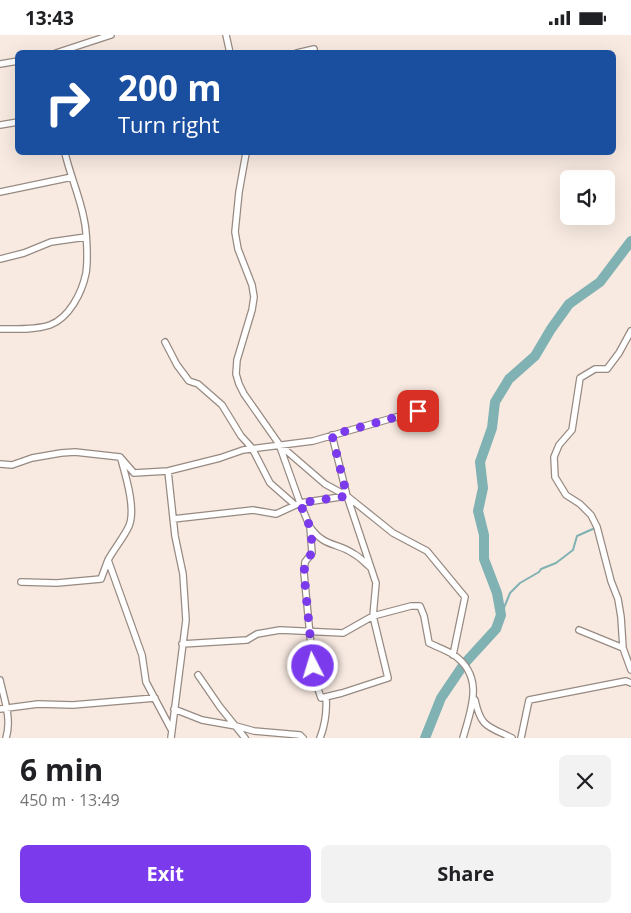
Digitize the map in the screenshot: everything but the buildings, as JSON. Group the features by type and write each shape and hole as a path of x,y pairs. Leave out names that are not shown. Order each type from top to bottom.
{"street":[{"path":"65,50 111,35"},
{"path":"226,35 229,50"},
{"path":"310,50 314,49"},
{"path":"0,64 15,62"},
{"path":"0,125 15,122"},
{"path":"0,329 24,329 48,325 66,315 78,298 86,273 86,237 84,219 66,155"},
{"path":"246,155 235,231 238,249 252,285 254,297 237,361 236,374 239,384 279,444 325,484 347,496 393,533 427,551 465,597 453,655"},
{"path":"0,192 72,177"},
{"path":"0,259 24,253 51,242 86,237"},
{"path":"631,331 619,353 607,369 596,369 580,378 572,430 559,445 554,463 555,477 562,490 591,515 597,527 611,581 618,599 623,648 631,670"},
{"path":"165,342 177,365 189,381 198,385 222,405 252,448 270,483 297,504"},
{"path":"0,464 12,465 32,458 76,452 120,457 134,473 168,471 252,448 313,441 418,411"},
{"path":"310,527 312,553 305,562 304,573 314,677 321,698 388,678 373,616 376,583 347,496 332,435"},
{"path":"279,444 297,504 310,527 316,535 328,544 354,553 371,568"},
{"path":"20,582 56,583 101,579 108,560 128,527 131,518 128,487 120,457"},
{"path":"168,471 186,620 171,738"},
{"path":"173,519 253,510 276,513 297,504 347,496"},
{"path":"108,560 142,655 146,683 171,729"},
{"path":"182,644 247,640 257,633 280,630 343,633 373,616 411,606 420,606 424,616 428,643 453,655 464,664 472,678 478,715 484,725 512,738"},
{"path":"579,630 623,648"},
{"path":"198,675 220,707 245,738"},
{"path":"0,680 7,707 8,736"},
{"path":"521,738 529,700 626,681 631,683"},
{"path":"320,738 327,707 326,697"},
{"path":"462,738 474,697"},
{"path":"0,709 38,704 73,705 155,698"},
{"path":"174,709 202,720 236,725 254,731 300,735 303,738"}],"waterway":[{"path":"425,738 441,698 464,664 496,629 501,615 497,593 484,559 484,535 478,511 483,488 480,462 492,428 495,402 509,379 535,356 569,304 600,282 631,241"},
{"path":"501,615 510,593 520,583 541,569 556,563 573,550 577,536 595,528"}],"route":[{"path":"313,666 304,573 305,562 312,553 310,527 300,503 347,496 332,435 418,411"}]}
